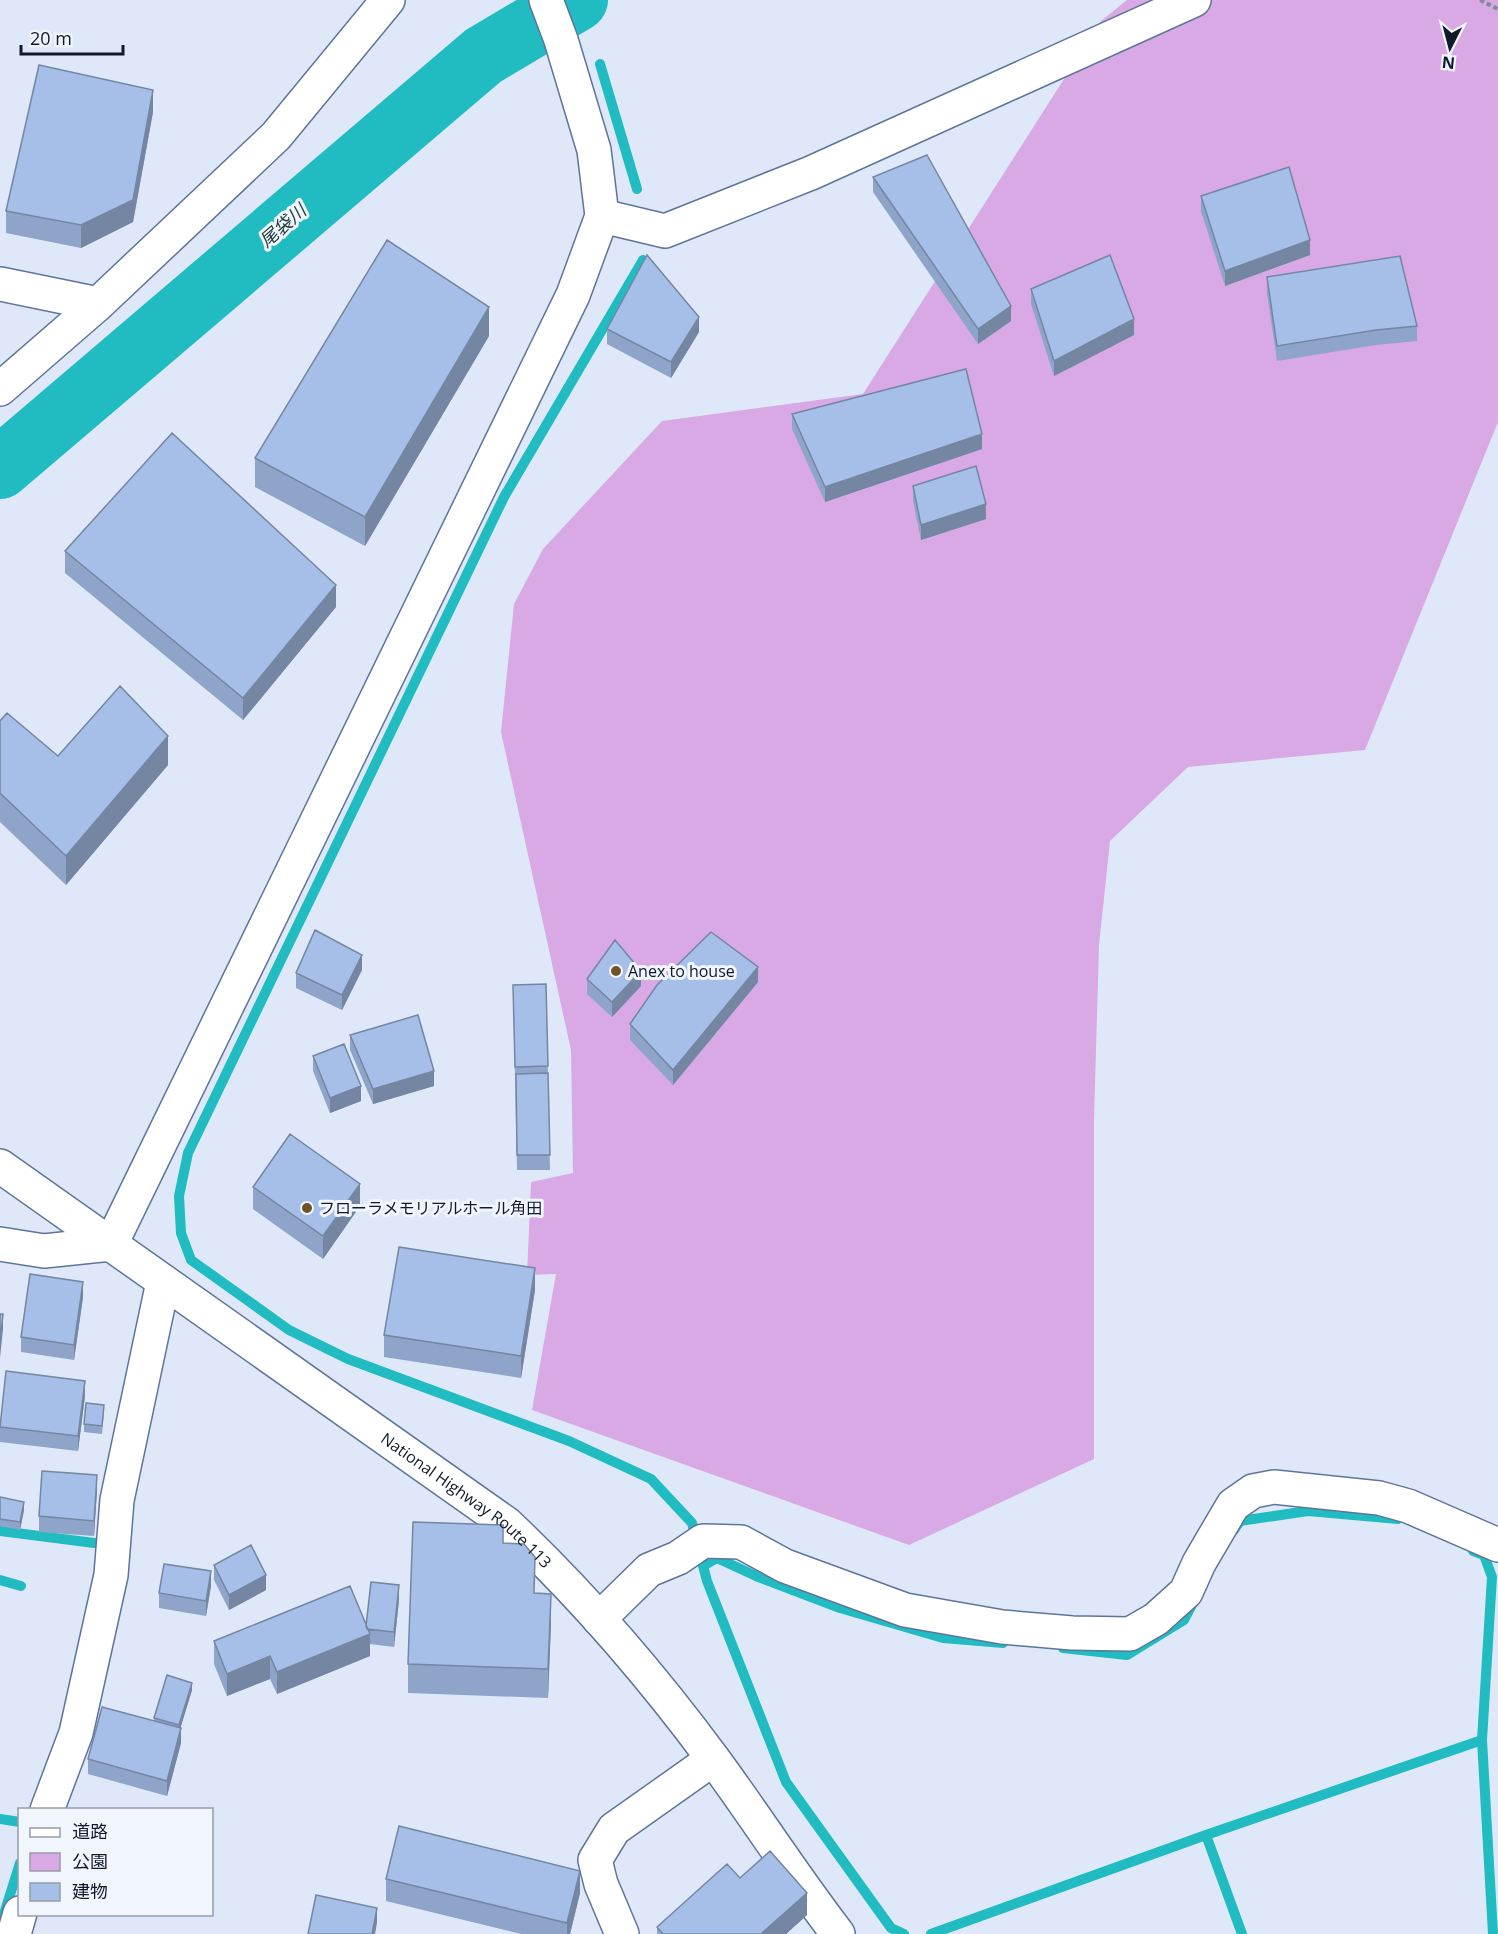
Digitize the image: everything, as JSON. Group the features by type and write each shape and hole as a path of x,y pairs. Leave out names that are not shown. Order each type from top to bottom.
{"main road":[{"path":"0,389 98,304 276,136 388,0"},
{"path":"0,1244 44,1251 111,1244 573,295 602,216 594,150 561,40 546,0"},
{"path":"602,216 665,231 811,173 1194,0"},
{"path":"0,284 98,304"},
{"name":"National Highway Route 113","path":"0,1166 507,1524 547,1561 599,1619 713,1759 838,1934"},
{"path":"47,1808 76,1734 111,1575 117,1500 163,1282"},
{"path":"599,1619 649,1570 678,1558 703,1541 741,1542 785,1566 905,1610 1002,1627 1072,1633 1130,1634 1156,1619 1186,1592 1199,1563 1233,1505 1253,1491 1274,1487 1379,1498 1408,1506 1498,1545"},
{"path":"617,1932 595,1860 614,1829 713,1759"},
{"path":"14,1934 19,1916"}],"path":[{"path":"1480,0 1498,9"}],"green space":[{"path":"1127,0 1498,0 1498,422 1365,750 1188,767 1110,841 1099,945 1094,1120 1094,1459 909,1545 532,1410 556,1274 527,1275 531,1182 573,1173 571,1050 501,732 514,604 543,549 662,421 863,394 1101,21"}],"building":[{"path":"39,65 153,90 133,200 81,225 6,211"},
{"path":"927,155 1011,306 978,329 873,177"},
{"path":"1289,167 1310,240 1225,271 1201,196"},
{"path":"387,240 489,307 365,517 255,458"},
{"path":"647,255 699,317 671,362 607,329"},
{"path":"1110,255 1134,319 1054,361 1031,289"},
{"path":"1400,256 1417,326 1376,330 1277,346 1267,277"},
{"path":"966,369 982,434 825,487 792,414"},
{"path":"172,433 336,585 243,698 65,551"},
{"path":"976,466 986,504 921,525 913,486"},
{"path":"120,686 168,736 66,856 0,793 0,721 7,713 58,756"},
{"path":"315,930 362,955 342,995 296,973"},
{"path":"711,932 758,967 673,1070 630,1024 657,985"},
{"path":"615,940 641,971 612,1002 587,979"},
{"path":"546,984 548,1066 515,1067 513,985"},
{"path":"418,1015 434,1071 373,1089 350,1035"},
{"path":"344,1044 361,1086 330,1098 313,1056"},
{"path":"548,1073 550,1155 517,1155 516,1074"},
{"name":"フローラメモリアルホール角田","path":"290,1134 360,1184 323,1236 253,1187"},
{"path":"399,1247 535,1268 521,1356 384,1335"},
{"path":"30,1274 83,1282 74,1345 21,1337"},
{"path":"0,1314 3,1314 0,1342"},
{"path":"6,1371 85,1381 78,1436 0,1427"},
{"path":"86,1403 104,1405 102,1426 84,1424"},
{"path":"42,1471 97,1475 94,1521 39,1516"},
{"path":"0,1497 24,1502 20,1522 0,1519"},
{"path":"413,1522 503,1525 503,1543 524,1544 535,1557 534,1593 551,1594 548,1669 408,1664"},
{"path":"251,1545 266,1575 229,1595 214,1565"},
{"path":"164,1564 211,1571 206,1601 159,1593"},
{"path":"371,1582 399,1585 394,1632 367,1629"},
{"path":"350,1586 370,1634 277,1672 270,1656 227,1674 214,1641"},
{"path":"167,1675 192,1683 179,1725 154,1718"},
{"path":"102,1707 181,1728 167,1781 88,1759"},
{"path":"399,1826 580,1871 567,1923 386,1879"},
{"path":"770,1851 807,1893 761,1934 663,1934 657,1927 727,1864 740,1878"},
{"path":"316,1895 377,1908 372,1934 308,1934"}],"waterway":[{"name":"尾袋川","path":"0,468 483,56 577,0"},
{"path":"574,1 582,19"},
{"path":"600,64 637,189"},
{"path":"643,260 504,497 188,1153 179,1196 181,1233 191,1260 289,1330 348,1359 569,1441 651,1479 692,1523 707,1581 786,1782 891,1928 904,1934"},
{"path":"1234,1530 1240,1521 1308,1511 1398,1519"},
{"path":"0,1531 102,1544"},
{"path":"1473,1551 1484,1555 1492,1577 1482,1740 1493,1934"},
{"path":"703,1566 717,1558 756,1576 840,1608 943,1638 1003,1643"},
{"path":"0,1580 21,1586"},
{"path":"1063,1648 1127,1655 1184,1620 1194,1601"},
{"path":"931,1934 1206,1835 1482,1740"},
{"path":"0,1819 18,1822"},
{"path":"1206,1835 1242,1934"},
{"path":"3,1917 18,1869"}],"place":[{"name":"Anex to house","path":"616,971"},
{"name":"フローラメモリアルホール角田","path":"307,1208"}]}
